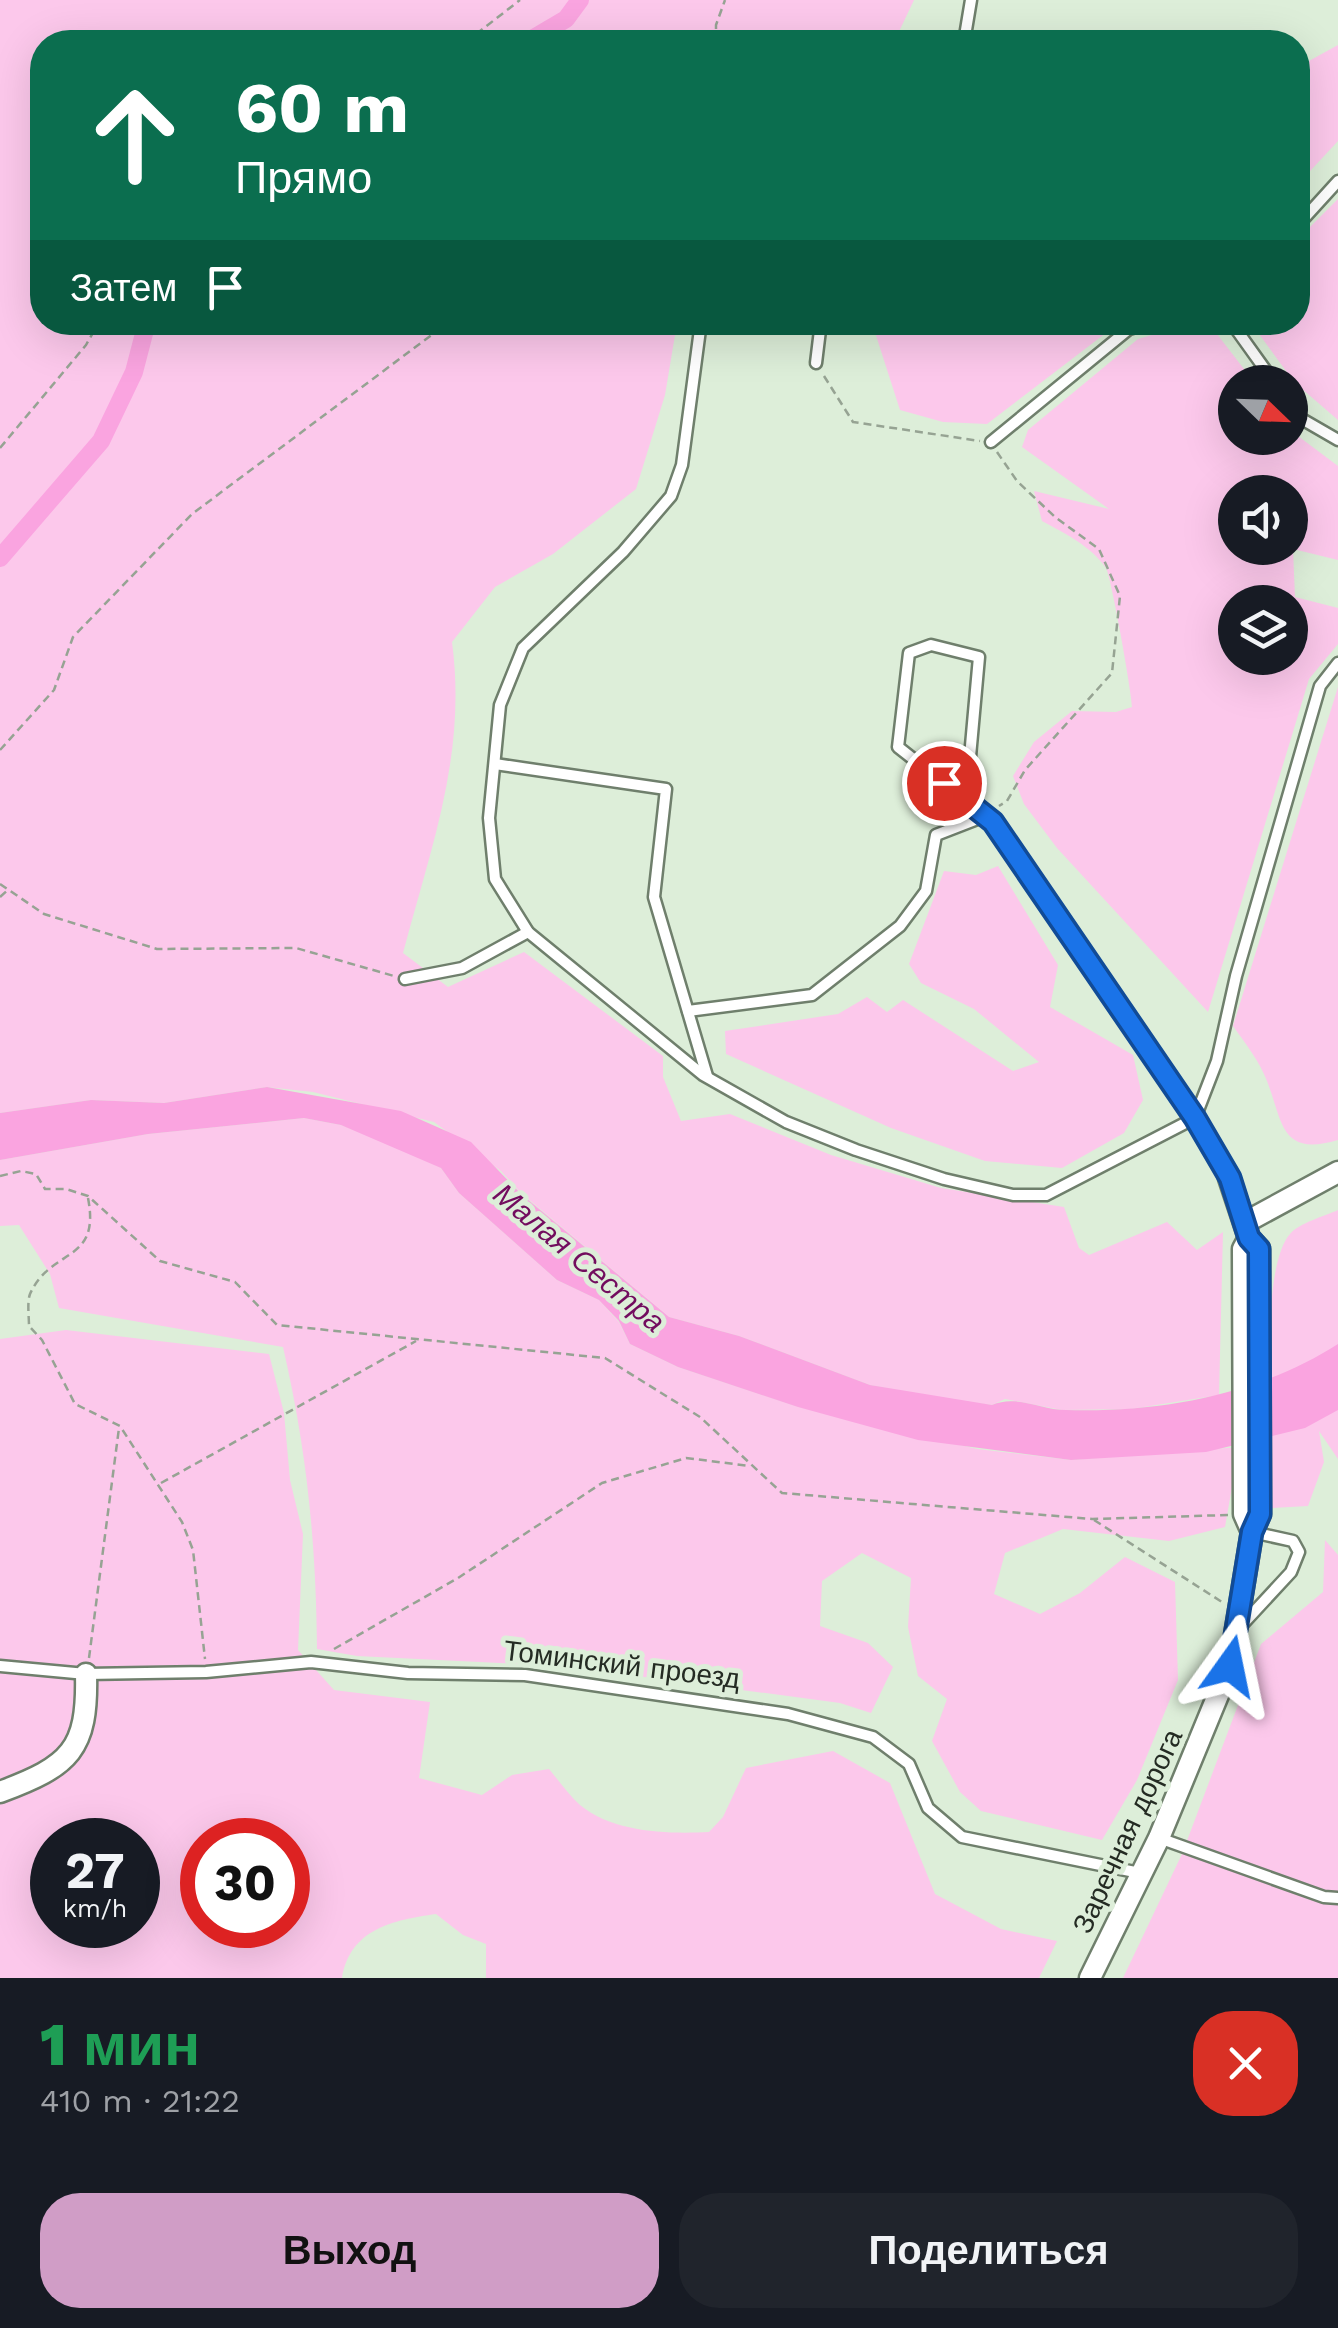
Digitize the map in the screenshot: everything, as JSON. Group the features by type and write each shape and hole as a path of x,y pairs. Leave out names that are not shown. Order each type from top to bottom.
{"street":[{"path":"1249,1239 1338,1172"},
{"name":"Заречная дорога","path":"1090,1978 1159,1838 1230,1666 1241,1620 1252,1520 1249,1239 1230,1178"},
{"path":"0,1792 49,1772 64,1760 87,1716 86,1674"}],"lane":[{"path":"966,30 971,0"},
{"path":"1310,212 1338,181"},
{"path":"698,335 682,465 671,496 623,552 523,648 500,705 489,818 495,878 528,932 708,1078 786,1122 944,1179 1013,1195 1046,1195 1195,1118 1216,1061 1236,976 1320,686 1338,663"},
{"path":"816,364 819,335"},
{"path":"990,442 1122,335"},
{"path":"1240,335 1262,365"},
{"path":"1308,423 1338,440"},
{"path":"966,801 979,657 931,646 909,653 898,747 966,801 985,816 1195,1118 1230,1178"},
{"path":"495,764 666,789 654,896 708,1078"},
{"path":"688,1011 812,995 900,926 926,890 936,835 985,816"},
{"path":"405,980 462,968 528,932"},
{"path":"1241,1620 1270,1598 1291,1572 1299,1552 1293,1540 1252,1520"},
{"name":"Томинский проезд","path":"0,1666 86,1674 206,1672 311,1662 408,1673 525,1675 842,1726 873,1737 909,1764 928,1808 962,1836 1140,1873"},
{"path":"1159,1838 1324,1898 1338,1898"}],"path":[{"path":"481,30 520,0"},
{"path":"716,30 725,0"},
{"path":"0,448 92,335"},
{"path":"0,750 54,690 73,637 192,514 432,335"},
{"path":"816,364 854,422 990,442 1016,480 1054,517 1099,549 1120,596 1112,674 1025,770 1007,801 985,816"},
{"path":"0,884 44,914 157,949 296,948 405,980"},
{"path":"0,897 8,889"},
{"path":"0,1176 21,1171 36,1174 45,1189 88,1196 160,1261 235,1282 277,1325 605,1358 700,1417 782,1494 1092,1519 1252,1520"},
{"path":"88,1196 93,1224 79,1252 53,1265 29,1296 29,1326 42,1340 75,1404 120,1426 160,1484 193,1550 206,1672"},
{"path":"160,1484 420,1339"},
{"path":"86,1674 108,1536 120,1426"},
{"path":"311,1662 458,1578 602,1483 686,1458 753,1466"},
{"path":"1092,1519 1241,1620"}],"shaded area":[{"path":"0,0 914,0 900,30 30,30 30,335 675,335 665,395 636,489 553,554 495,587 452,642 455,723 450,762 435,838 403,953 448,987 524,952 663,1056 663,1077 681,1121 730,1114 831,1155 941,1188 1064,1207 1079,1248 1089,1255 1167,1222 1197,1250 1223,1232 1219,1395 1131,1409 1062,1410 1005,1399 992,1405 945,1399 870,1385 739,1336 669,1317 521,1193 501,1171 434,1122 313,1092 267,1087 164,1103 91,1100 0,1113"},
{"path":"1338,45 1338,141 1310,171 1310,60"},
{"path":"1338,199 1338,420 1308,394 1308,365 1282,365 1260,335 1310,335 1310,227"},
{"path":"876,335 1103,335 987,424 943,422 900,410"},
{"path":"1152,335 1218,335 1241,365 1218,365 1218,455 1308,455 1308,444 1338,466 1338,560 1308,553 1308,475 1218,475 1218,565 1294,565 1294,585 1218,585 1218,675 1308,675 1308,600 1338,608 1338,644 1309,679 1208,1012 1057,848 1024,804 1013,776 1034,742 1072,711 1116,712 1132,707 1106,568 1085,547 1042,521 1034,491 1109,509 1022,447 1028,430 1138,339"},
{"path":"1338,687 1338,1140 1305,1144 1287,1132 1264,1074 1233,1026"},
{"path":"998,866 1058,965 1050,1007 1133,1055 1143,1100 1124,1133 1062,1168 985,1161 891,1128 726,1054 725,1031 838,1014 867,997 887,1012 903,1000 1013,1071 1039,1062 974,1009 921,983 909,964 944,871 976,875"},
{"path":"304,1118 341,1125 394,1144 441,1168 459,1193 557,1280 599,1300 619,1322 630,1344 678,1367 799,1407 977,1449 1071,1460 1239,1447 1225,1527 1169,1541 1063,1529 1005,1553 994,1594 1040,1614 1080,1593 1125,1557 1175,1582 1178,1680 1137,1780 1102,1840 981,1811 960,1792 932,1741 947,1699 918,1676 908,1627 911,1578 862,1553 822,1581 820,1626 868,1643 893,1667 871,1713 840,1703 562,1666 357,1656 317,1649 309,1497 283,1347 59,1308 50,1274 19,1225 0,1226 0,1160 148,1134"},
{"path":"1338,1210 1338,1459 1319,1431 1324,1462 1308,1506 1272,1508 1269,1364 1273,1284 1280,1254 1290,1234"},
{"path":"66,1330 269,1354 284,1413 290,1480 303,1534 298,1650 334,1690 430,1702 419,1778 482,1795 512,1775 549,1769 580,1805 609,1821 660,1832 709,1832 723,1817 746,1768 833,1751 890,1783 935,1894 1001,1929 1057,1941 1039,1978 486,1978 486,1944 463,1935 436,1914 389,1924 364,1938 354,1948 342,1978 0,1978 0,1339"},
{"path":"1325,1540 1338,1555 1338,1978 1123,1978 1182,1854 1261,1644 1323,1592"}],"water":[{"name":"Малая Сестра","path":"267,1087 401,1111 471,1142 521,1194 669,1317 739,1336 870,1385 992,1405 1010,1401 1066,1410 1137,1408 1242,1388 1307,1362 1338,1344 1338,1410 1305,1428 1206,1452 1071,1460 918,1440 798,1407 678,1367 630,1344 619,1321 599,1300 557,1280 459,1193 441,1168 341,1125 304,1118 148,1134 0,1160 0,1113 91,1100 164,1103"}],"waterway":[{"path":"547,30 566,19 580,0"},
{"path":"0,558 101,441 134,372 144,335"}],"route":[{"path":"944,783 993,822 1195,1118 1230,1178 1249,1238 1259,1249 1260,1514 1252,1532 1240,1626 1230,1666"}]}
